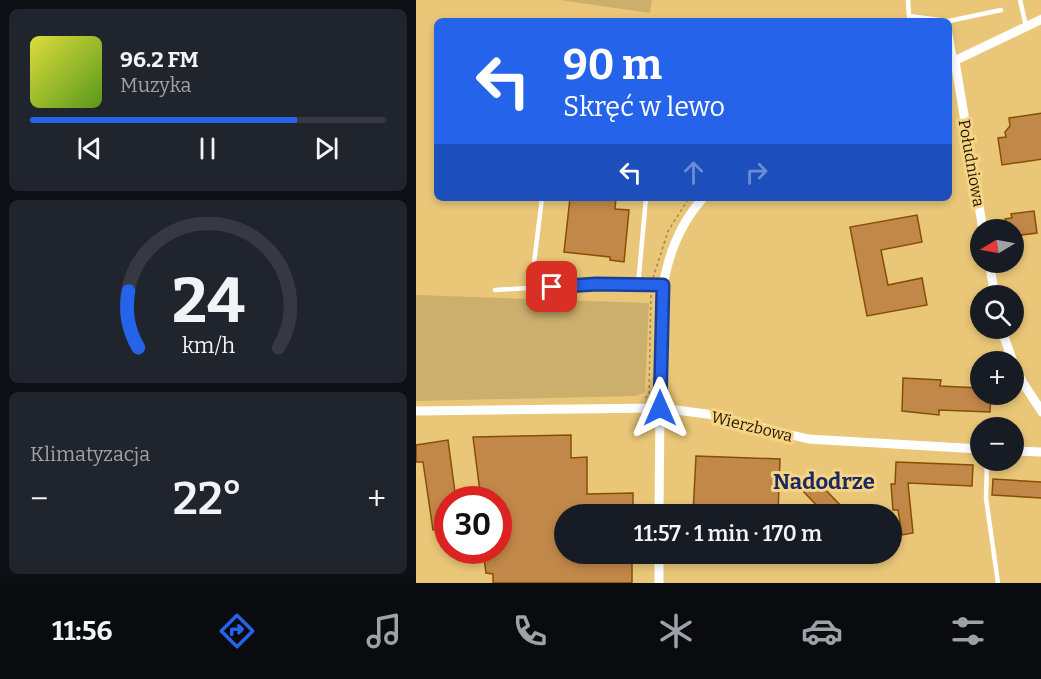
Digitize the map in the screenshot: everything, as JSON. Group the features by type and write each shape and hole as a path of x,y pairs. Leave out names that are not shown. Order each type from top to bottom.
{"street":[{"path":"952,63 1042,19"},
{"name":"Południowa","path":"952,63 981,219"},
{"path":"659,504 663,285 673,247 682,227 702,201"},
{"path":"1024,385 1042,412"},
{"name":"Wierzbowa","path":"416,411 660,408 707,414 808,439 970,448"},
{"path":"1024,451 1042,452"},
{"path":"659,564 659,583"}],"lane":[{"path":"908,0 909,16 925,18"},
{"path":"1020,0 1026,26"},
{"path":"952,20 1001,10"},
{"path":"531,288 542,201"},
{"path":"638,285 646,201"},
{"path":"495,290 596,284 663,285"},
{"path":"987,471 986,498 998,583"}],"path":[{"path":"642,400 649,395 654,269 668,231 687,201"}],"shaded area":[{"path":"560,0 652,0 650,13"},
{"path":"416,295 649,303 645,392 636,396 416,401"}],"building":[{"path":"1042,113 1042,159 1002,165 998,138 1006,137 1005,132 1010,126 1009,118"},
{"path":"570,201 616,201 615,209 629,210 624,262 610,260 610,257 564,252"},
{"path":"1034,211 1037,233 1024,235 1024,219 1005,219 1012,218 1011,214"},
{"path":"917,215 922,242 881,250 888,285 922,278 927,305 867,316 850,227"},
{"path":"903,378 941,380 940,386 970,388 970,405 990,405 990,412 939,410 939,415 902,411"},
{"path":"571,435 571,458 587,457 587,494 633,493 633,504 554,504 554,564 632,564 632,583 493,583 493,574 486,573 485,564 512,564 512,486 479,486 473,437"},
{"path":"448,440 454,486 434,486 434,530 423,462 416,462 416,445"},
{"path":"696,456 780,459 778,504 694,504"},
{"path":"896,462 970,465 970,471 973,471 972,486 908,483 913,533 902,535 902,504 893,504 891,484 895,484"},
{"path":"812,476 839,504 815,504 800,488"},
{"path":"993,479 1042,482 1042,498 992,495"}],"district":[{"name":"Nadodrze","path":"824,481"}],"route":[{"path":"552,287 596,284 663,285 660,408"}]}
